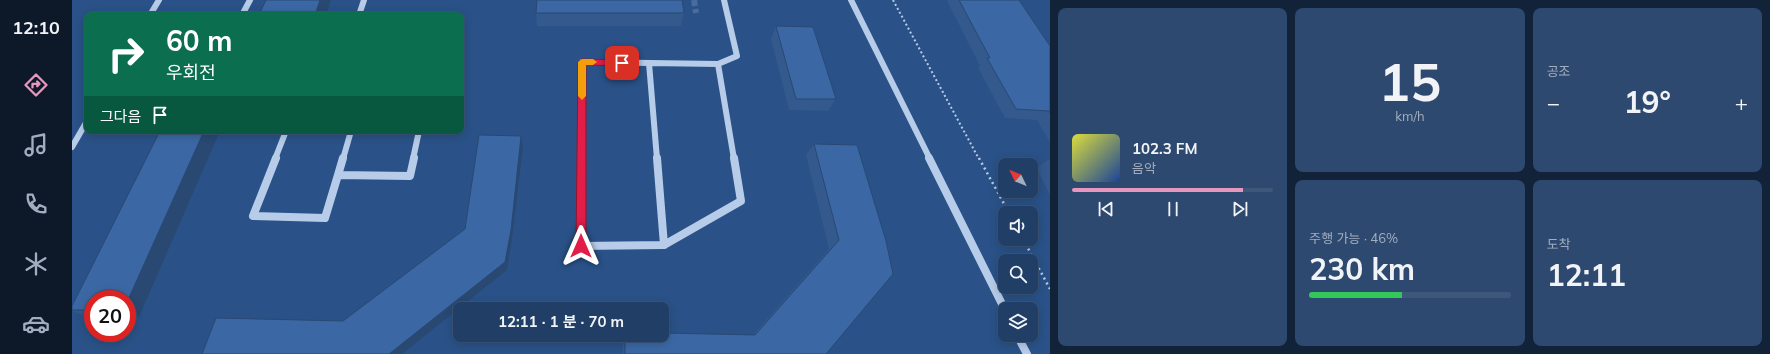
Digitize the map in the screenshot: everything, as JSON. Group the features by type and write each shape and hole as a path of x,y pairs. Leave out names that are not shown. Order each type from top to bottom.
{"street":[{"path":"152,12 159,0"},
{"path":"244,12 250,0"},
{"path":"360,12 364,0"},
{"path":"718,64 741,201 664,245 581,246 582,62 718,64 737,56 724,0"},
{"path":"851,0 1001,302"},
{"path":"649,63 664,245"},
{"path":"72,147 84,126"},
{"path":"285,134 253,216 325,218 350,134"},
{"path":"338,175 410,176 418,134"},
{"path":"1021,342 1027,354"}],"path":[{"path":"893,0 1005,206"},
{"path":"1027,246 1050,289"}],"building":[{"path":"266,0 320,0 316,12 260,12"},
{"path":"537,0 682,0 684,13 536,13"},
{"path":"959,0 1019,0 1050,46 1050,113 1049,111 1016,109 987,58 990,58"},
{"path":"776,26 813,27 836,99 796,99"},
{"path":"158,134 203,134 132,290 84,290 84,310 72,310 72,306"},
{"path":"479,135 521,136 511,230 505,262 389,354 202,354 216,318 343,321 465,229"},
{"path":"814,144 857,145 886,241 893,274 826,354 625,354 625,342 669,342 669,333 755,335 839,240"}],"tunnel":[{"path":"694,0 696,13"}],"slow traffic":[{"path":"582,96 582,62 593,62"}],"route":[{"path":"581,246 582,62 622,63"}]}
